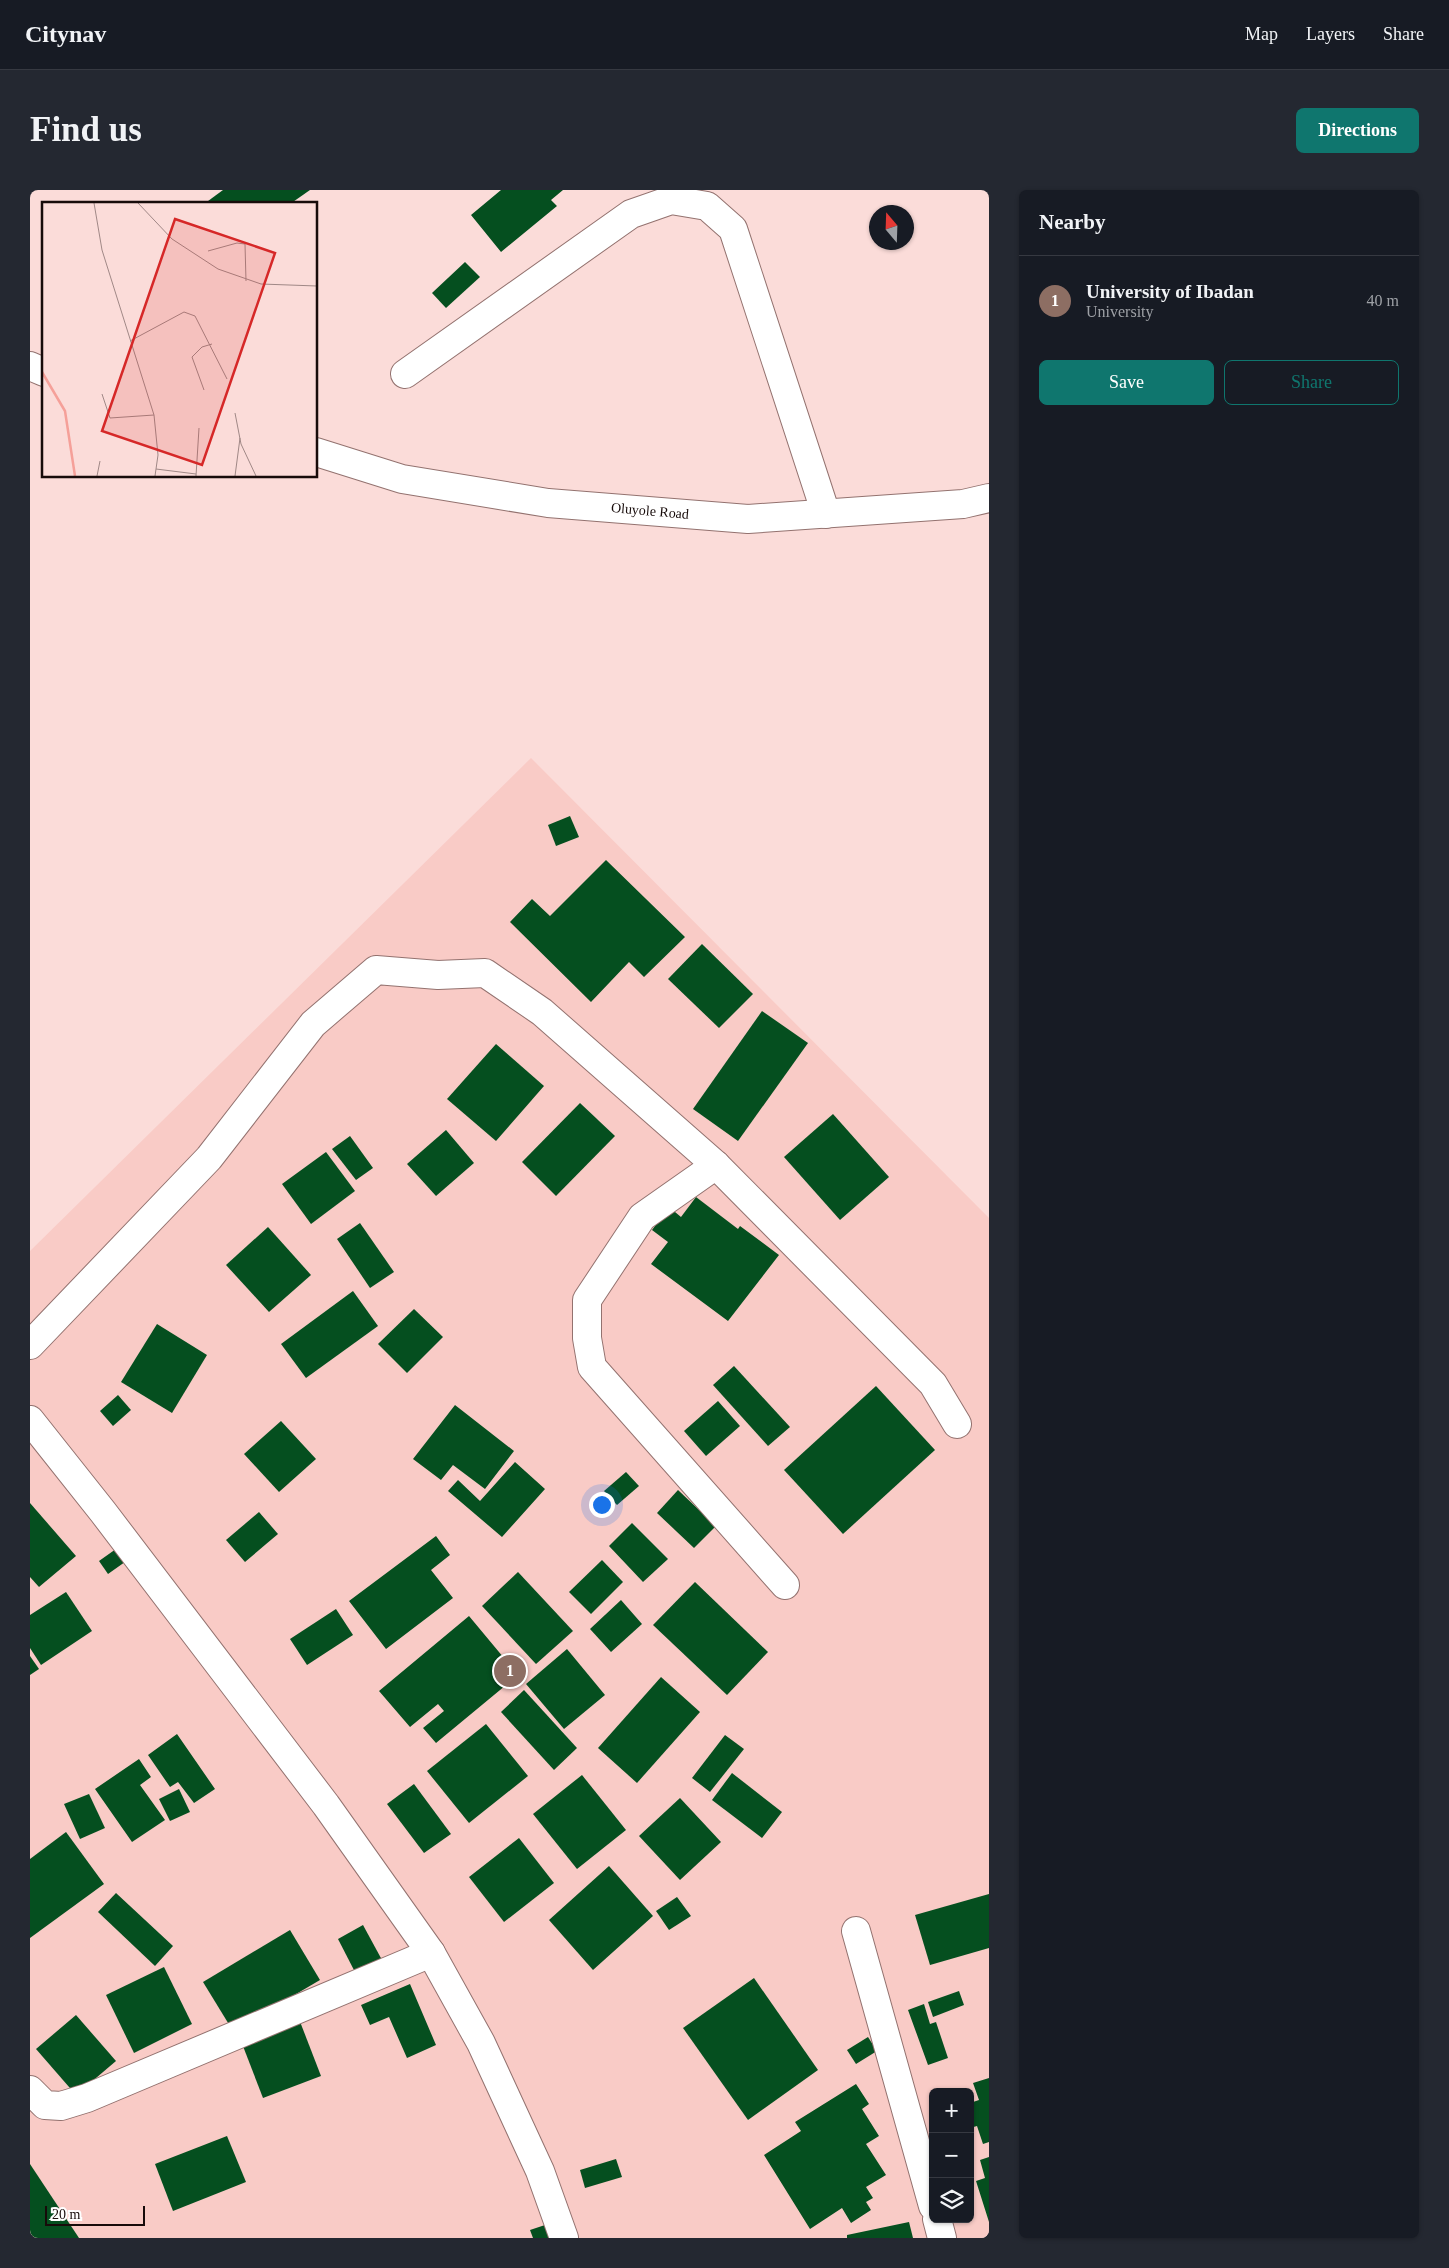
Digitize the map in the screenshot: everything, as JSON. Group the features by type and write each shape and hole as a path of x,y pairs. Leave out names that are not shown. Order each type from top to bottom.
{"street":[{"path":"405,374 631,214 671,200 707,206 733,229 826,514"},
{"path":"30,366 42,371"},
{"name":"Oluyole Road","path":"318,453 402,479 548,502 748,519 963,504 989,498"},
{"path":"30,1345 209,1158 313,1024 376,970 438,975 485,973 542,1012 716,1165 933,1384 957,1424"},
{"path":"716,1165 642,1217 587,1300 587,1338 592,1367 785,1585"},
{"path":"30,1420 103,1512 320,1797 431,1953 481,2043 540,2171 564,2238"},
{"path":"856,1931 929,2192"},
{"path":"30,2090 45,2105 61,2106 87,2098 431,1953"},
{"path":"937,2223 942,2238"}],"shaded area":[{"path":"531,758 989,1218 989,2238 30,2238 30,1251"}],"building":[{"path":"223,190 310,190 293,202 207,202"},
{"path":"501,190 563,190 551,200 557,206 501,252 471,215"},
{"path":"465,262 480,277 446,308 432,293"},
{"path":"570,816 579,837 556,846 548,825"},
{"path":"606,860 685,937 644,977 629,962 591,1002 510,922 532,899 550,916"},
{"path":"702,944 753,994 719,1028 668,979"},
{"path":"762,1011 808,1043 738,1141 693,1109"},
{"path":"496,1044 544,1086 496,1141 447,1099"},
{"path":"580,1103 615,1136 556,1196 522,1162"},
{"path":"833,1114 889,1177 840,1220 784,1157"},
{"path":"446,1130 474,1163 436,1196 407,1164"},
{"path":"350,1136 373,1168 356,1180 332,1149"},
{"path":"326,1152 355,1191 311,1224 282,1184"},
{"path":"696,1197 738,1229 740,1226 779,1255 728,1321 651,1264 668,1242 652,1230 669,1207 681,1217"},
{"path":"360,1223 394,1272 370,1288 337,1239"},
{"path":"268,1227 311,1275 269,1312 226,1265"},
{"path":"353,1291 378,1326 306,1378 281,1344"},
{"path":"414,1309 443,1337 407,1373 378,1344"},
{"path":"157,1324 207,1355 172,1413 121,1382"},
{"path":"734,1366 790,1427 768,1446 713,1385"},
{"path":"876,1386 935,1450 843,1534 784,1470"},
{"path":"118,1395 131,1410 113,1426 100,1411"},
{"path":"718,1401 740,1426 706,1456 684,1431"},
{"path":"455,1405 514,1451 485,1489 453,1465 441,1480 413,1459"},
{"path":"281,1421 316,1459 279,1492 244,1454"},
{"path":"515,1462 545,1489 502,1537 448,1491 458,1480 480,1501"},
{"path":"626,1472 639,1486 617,1505 604,1491"},
{"path":"678,1490 716,1526 694,1548 657,1513"},
{"path":"30,1503 76,1556 39,1587 30,1577"},
{"path":"259,1512 278,1534 245,1562 226,1540"},
{"path":"632,1523 668,1559 643,1582 609,1546"},
{"path":"436,1536 450,1555 431,1570 453,1598 386,1649 349,1601"},
{"path":"123,1544 132,1557 108,1574 99,1561"},
{"path":"602,1560 623,1582 591,1614 569,1592"},
{"path":"518,1572 573,1631 536,1664 482,1606"},
{"path":"695,1582 768,1652 727,1695 653,1625"},
{"path":"66,1592 92,1631 41,1665 30,1648 30,1615"},
{"path":"621,1600 642,1624 611,1652 590,1629"},
{"path":"336,1609 353,1635 307,1665 290,1639"},
{"path":"469,1616 518,1675 436,1743 423,1728 444,1711 438,1704 410,1727 379,1691"},
{"path":"567,1649 605,1695 564,1729 526,1684"},
{"path":"30,1656 39,1669 30,1675"},
{"path":"661,1677 700,1712 637,1783 598,1748"},
{"path":"524,1690 577,1748 554,1770 501,1712"},
{"path":"486,1724 528,1776 469,1823 427,1771"},
{"path":"177,1734 215,1789 194,1803 178,1782 170,1787 148,1755"},
{"path":"725,1735 744,1749 710,1792 692,1778"},
{"path":"139,1759 151,1777 140,1785 165,1820 132,1842 95,1789"},
{"path":"732,1773 782,1812 762,1838 712,1800"},
{"path":"582,1775 626,1830 577,1869 533,1814"},
{"path":"414,1784 451,1834 424,1853 387,1804"},
{"path":"179,1789 190,1812 170,1821 159,1799"},
{"path":"89,1794 105,1828 80,1839 64,1804"},
{"path":"680,1798 721,1842 680,1880 639,1836"},
{"path":"66,1832 104,1884 30,1938 30,1859"},
{"path":"519,1838 554,1883 504,1922 469,1877"},
{"path":"609,1866 653,1916 593,1970 549,1920"},
{"path":"116,1893 173,1946 155,1966 98,1912"},
{"path":"989,1894 989,1948 930,1965 915,1915"},
{"path":"677,1897 691,1916 669,1930 656,1911"},
{"path":"363,1925 382,1960 356,1974 338,1939"},
{"path":"290,1930 320,1980 233,2031 203,1982"},
{"path":"164,1967 192,2024 134,2053 106,1995"},
{"path":"754,1978 818,2070 748,2120 683,2028"},
{"path":"410,1984 436,2045 407,2058 389,2017 370,2025 361,2005"},
{"path":"959,1991 964,2005 933,2017 928,2002"},
{"path":"924,2004 930,2024 936,2022 948,2058 928,2065 908,2010"},
{"path":"76,2015 116,2061 76,2095 36,2049"},
{"path":"299,2019 321,2076 263,2098 241,2041"},
{"path":"868,2037 877,2051 856,2064 847,2050"},
{"path":"989,2078 989,2142 983,2144 977,2126 974,2127 974,2102 979,2100 973,2083"},
{"path":"856,2084 869,2104 862,2109 879,2136 866,2144 886,2175 866,2187 873,2198 866,2202 871,2210 851,2223 842,2208 810,2229 764,2155 801,2131 795,2122"},
{"path":"227,2136 246,2182 173,2211 155,2164"},
{"path":"989,2157 989,2222 976,2181 985,2178 980,2160"},
{"path":"616,2159 622,2177 585,2188 580,2170"},
{"path":"30,2164 79,2238 30,2238"},
{"path":"554,2222 560,2238 533,2238 530,2230"},
{"path":"909,2222 913,2238 847,2238 847,2235"}],"place":[{"name":"University of Ibadan","path":"510,1671"}]}
